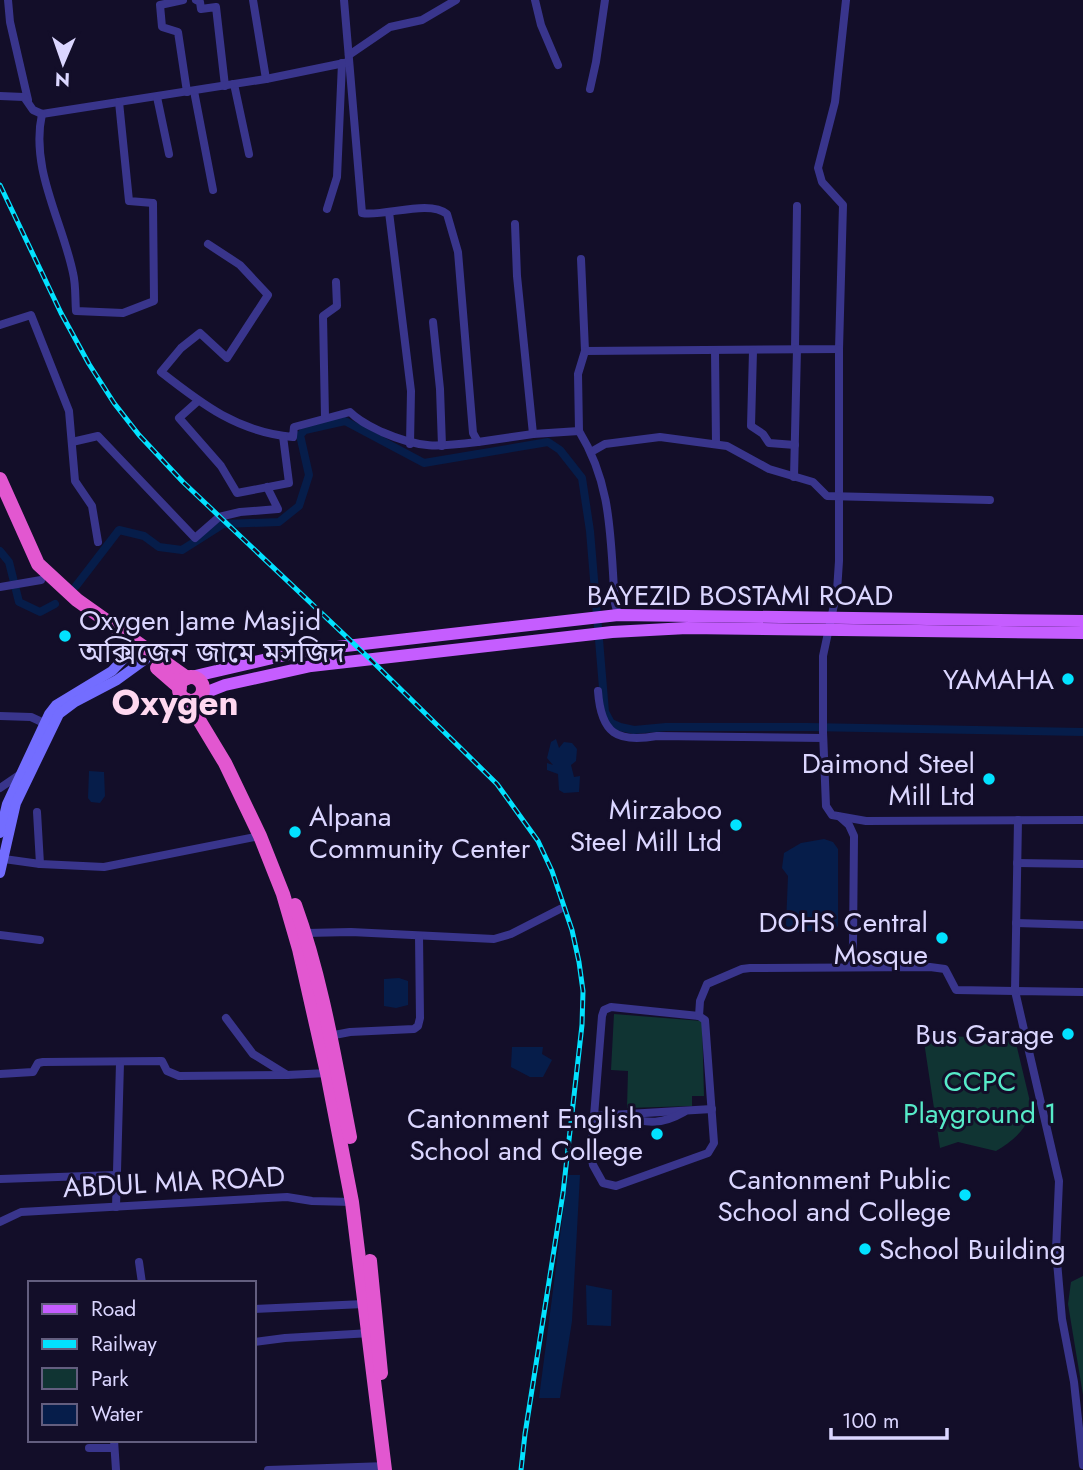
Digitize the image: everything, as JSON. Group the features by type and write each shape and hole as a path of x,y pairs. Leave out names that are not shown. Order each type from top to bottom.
{"highway":[{"path":"0,479 38,564 77,600 190,690 228,750 267,830 306,933 330,1036 361,1196 388,1468"},
{"path":"0,501 25,557 41,580 132,650 190,690 260,836 283,894 299,949 352,1202 364,1304 373,1333"}],"main road":[{"name":"BAYEZID BOSTAMI ROAD","path":"190,690 302,651 615,616 1083,633"},
{"name":"BAYEZID BOSTAMI ROAD","path":"190,690 311,666 612,632 831,623 1083,621"},
{"path":"0,833 7,804 19,775 44,723 56,705 112,671 132,650"},
{"path":"0,873 16,803 59,714 75,702 117,680 146,659"}],"street":[{"path":"8,0 5,12 28,103"},
{"path":"183,0 160,5 162,27 178,32 181,41 214,190"},
{"path":"196,0 200,2 201,9 216,7 230,85 249,154"},
{"path":"253,0 266,79"},
{"path":"344,0 346,60 361,211 363,214 430,208 447,214 458,252 473,433 478,442"},
{"path":"0,96 24,97 33,110 42,114 266,79 346,60 361,44 390,27 422,20 456,0"},
{"path":"536,0 541,25 558,65"},
{"path":"590,89 606,0"},
{"path":"846,0 835,102 818,167 822,182 843,205 839,349 839,561 831,623 823,656 826,806 832,815 866,821 1083,820"},
{"path":"327,209 337,177 346,60"},
{"path":"157,97 169,154"},
{"path":"42,114 38,131 41,161 74,275 76,310 123,313 154,301 155,225 153,203 129,201 119,102"},
{"path":"794,477 797,206"},
{"path":"389,212 411,391 410,444"},
{"path":"515,224 517,276 533,434"},
{"path":"208,244 240,265 268,295 227,358 200,333 181,348 161,372 198,401 236,424 271,435 293,437 294,427 350,412 359,421 410,444 442,446 579,431"},
{"path":"581,259 585,351 578,374 579,431 592,452 606,494 615,616"},
{"path":"325,417 323,316 337,306 336,282"},
{"path":"0,325 31,315 69,411 75,481 92,506 98,542"},
{"path":"433,322 442,446"},
{"path":"585,351 839,349"},
{"path":"715,351 716,444"},
{"path":"753,351 751,426 763,434 769,443 795,444"},
{"path":"198,401 179,418 221,466 237,494 289,483 283,436"},
{"path":"72,442 98,436 195,538 219,517 240,512 278,509 267,487"},
{"path":"592,452 605,444 660,437 727,446 769,469 813,482 827,495 990,500"},
{"path":"0,587 41,580"},
{"path":"598,691 602,718 611,730 624,739 823,731"},
{"path":"0,716 31,717 44,723"},
{"path":"0,788 19,775"},
{"path":"37,812 40,864"},
{"path":"840,817 849,825 854,836 851,967"},
{"path":"1018,820 1015,991 1059,1181 1057,1261 1062,1319 1074,1382 1083,1465"},
{"path":"4,859 40,864 104,867 260,836"},
{"path":"1017,863 1083,864"},
{"path":"306,933 351,932 495,939 511,934 560,909"},
{"path":"1016,923 1083,925"},
{"path":"0,935 40,940"},
{"path":"330,1036 350,1032 414,1029 418,1026 419,936"},
{"path":"699,1016 700,1001 707,984 742,970 851,967 945,969 956,990 1083,992"},
{"path":"611,1007 699,1016 706,1022 714,1143 708,1153 616,1186 603,1183 593,1165 594,1116 604,1010 611,1007"},
{"path":"226,1018 253,1054 287,1075"},
{"path":"0,1074 33,1072 38,1063 43,1062 162,1062 167,1071 179,1076 327,1073"},
{"path":"116,1207 120,1063"},
{"path":"594,1116 712,1109"},
{"path":"0,1179 116,1175"},
{"name":"ABDUL MIA ROAD","path":"0,1222 21,1212 287,1197 352,1202"},
{"path":"139,1262 142,1281"},
{"path":"256,1309 364,1304"},
{"path":"256,1342 373,1333"},
{"path":"89,1448 114,1444 116,1470"},
{"path":"268,1470 388,1468"}],"green space":[{"path":"614,1014 702,1021 704,1096 692,1096 692,1106 627,1108 628,1071 611,1070"},
{"name":"CCPC Playground 1","path":"923,1035 1015,1039 1032,1110 1026,1123 1013,1139 996,1151 958,1142 940,1148"},
{"path":"1083,1276 1083,1395 1068,1304 1071,1282"}],"water":[{"path":"556,739 559,748 564,742 572,743 577,749 576,761 571,765 574,777 580,776 579,792 564,793 559,790 558,774 547,770 547,763 553,765 547,758 551,742"},
{"path":"89,771 104,772 105,796 100,803 91,802 88,798"},
{"path":"824,839 833,842 838,849 838,926 835,930 790,932 786,925 788,876 782,868 784,853 801,843"},
{"path":"399,978 408,981 408,1005 396,1008 384,1006 384,979"},
{"path":"512,1047 543,1047 542,1054 552,1060 543,1077 530,1077 511,1067"},
{"path":"568,1175 580,1175 572,1321 560,1398 539,1398"},
{"path":"586,1285 612,1290 611,1326 587,1325"}],"waterway":[{"path":"76,586 119,530 144,536 159,547 182,550 223,524 279,522 299,506 309,475 300,435 305,430 345,421 424,463 548,442 560,450 582,478 590,531 605,712 611,723 634,730 666,727 808,727 1083,732"},
{"path":"0,551 9,562 19,602 40,612 55,604"}],"railway":[{"path":"0,185 61,313 89,364 139,435 183,482 497,784 538,841 552,871 572,930 579,962 583,991 582,1025 563,1193 521,1470"}],"place":[{"name":"Oxygen Jame Masjid অক্সিজেন জামে মসজিদ","path":"65,636"},
{"name":"YAMAHA","path":"1068,679"},
{"name":"Daimond Steel Mill Ltd","path":"989,779"},
{"name":"Mirzaboo Steel Mill Ltd","path":"736,825"},
{"name":"Alpana Community Center","path":"295,832"},
{"name":"DOHS Central Mosque","path":"942,938"},
{"name":"Bus Garage","path":"1068,1034"},
{"name":"Cantonment English School and College","path":"657,1134"},
{"name":"Cantonment Public School and College","path":"965,1195"},
{"name":"School Building","path":"865,1249"}],"district":[{"name":"Oxygen","path":"175,703"}]}
